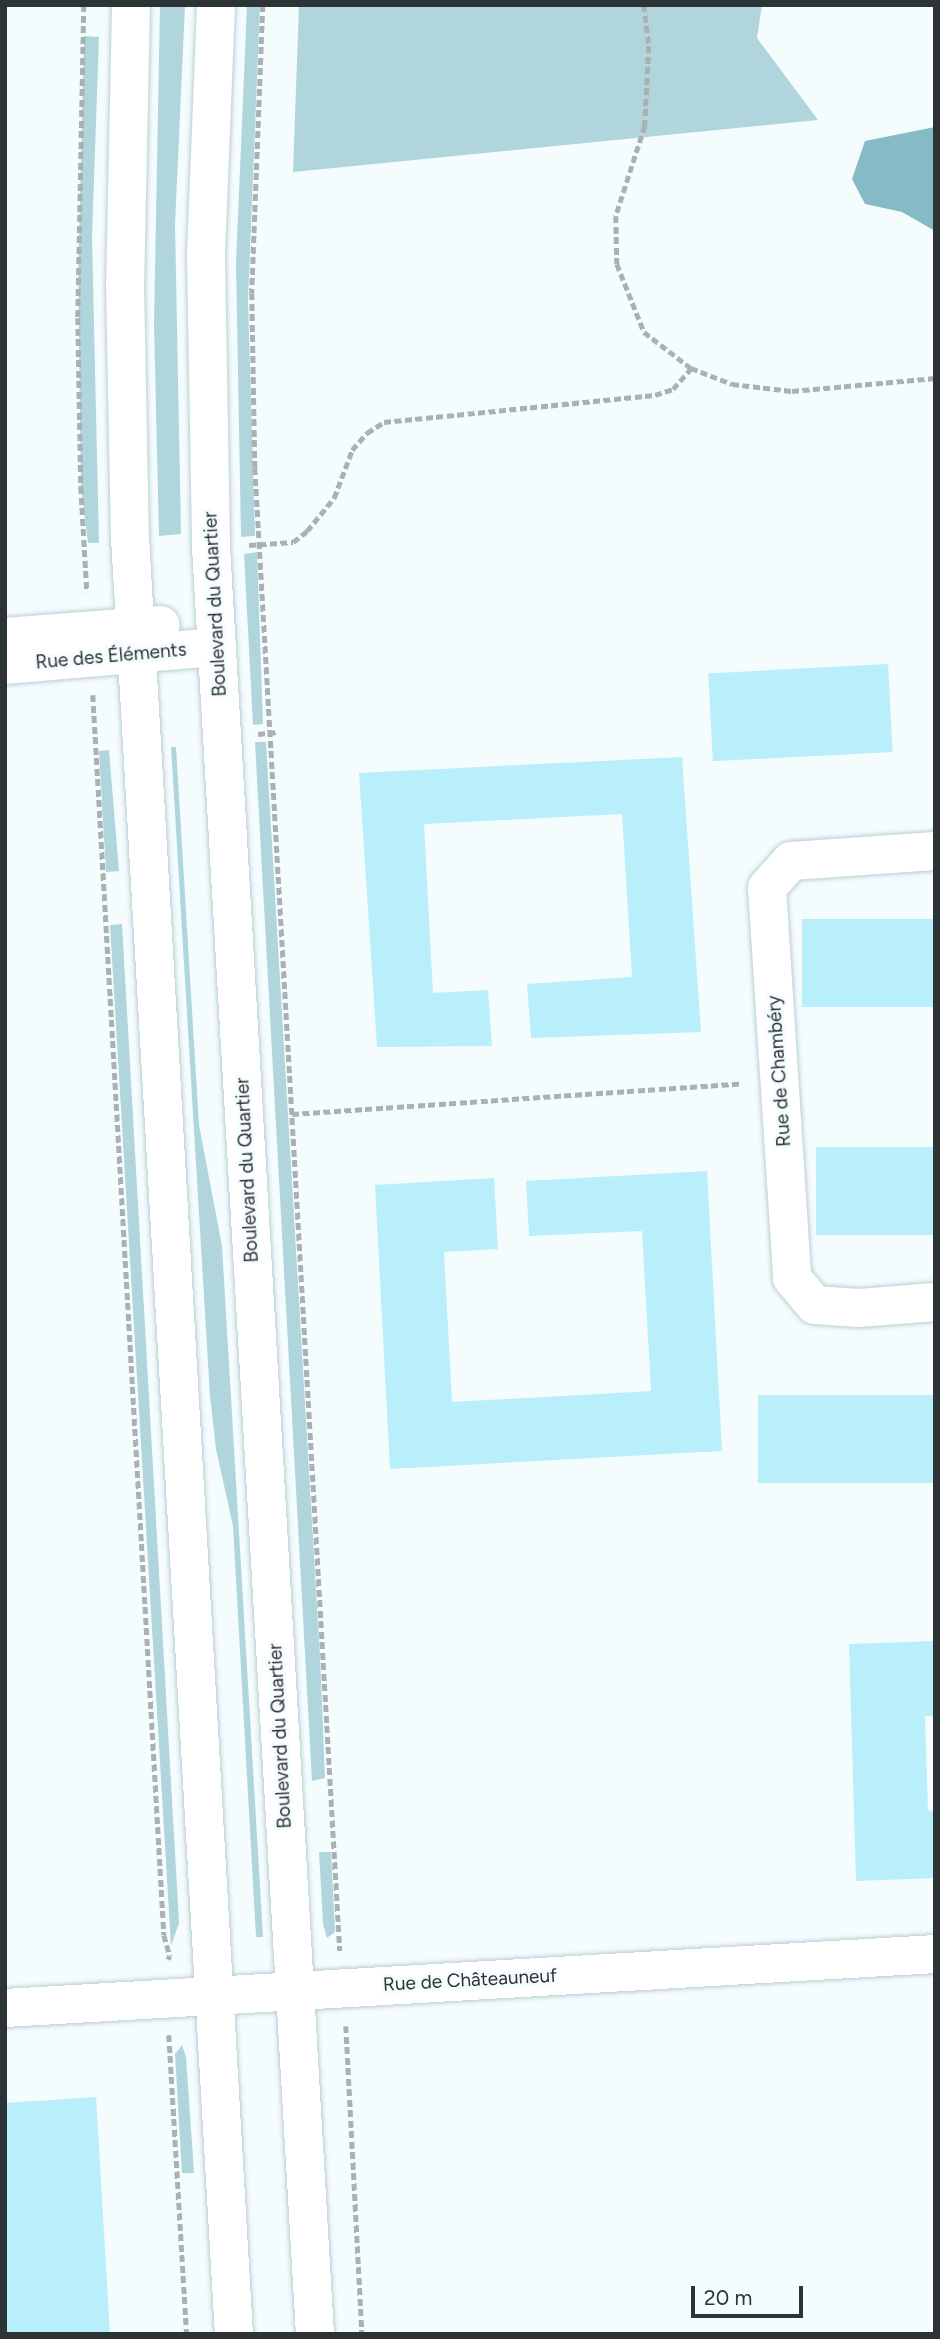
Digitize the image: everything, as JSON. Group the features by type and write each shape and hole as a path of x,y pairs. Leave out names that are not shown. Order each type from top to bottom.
{"main road":[{"path":"131,5 125,350 137,640 234,2334"},
{"name":"Boulevard du Quartier","path":"216,5 208,158 206,321 216,634 315,2334"},
{"name":"Rue des Éléments","path":"5,637 137,640 216,634"},
{"name":"Rue des Éléments","path":"5,665 137,640"},
{"name":"Rue de Chambéry","path":"935,851 791,861 767,888 792,1278 815,1304 859,1308 935,1302"},
{"name":"Rue de Châteauneuf","path":"5,2008 935,1954"}],"path":[{"path":"83,5 78,278 85,576"},
{"path":"263,5 252,293 260,545 339,1947"},
{"path":"644,5 649,46 645,126 617,216 617,264 644,332 691,368 732,384 792,391 935,378"},
{"path":"645,13 650,5"},
{"path":"244,545 285,543 298,538 322,516 334,498 352,450 367,433 384,422 655,396 673,389 691,368"},
{"path":"94,709 163,1921 170,1956"},
{"path":"253,734 278,732"},
{"path":"275,811 284,810"},
{"path":"285,998 295,998"},
{"path":"292,1114 746,1082"},
{"path":"314,1488 323,1488"},
{"path":"346,2027 362,2334"},
{"path":"169,2032 187,2334"}],"shaded area":[{"path":"160,5 185,5 175,224 181,534 159,536 154,324"},
{"path":"247,5 260,5 248,300 255,536 241,537 236,263"},
{"path":"299,5 762,5 757,38 818,120 293,172"},
{"path":"84,36 99,37 92,237 99,543 88,543 81,487 78,278"},
{"path":"935,127 935,231 902,212 865,204 852,179 865,141"},
{"path":"257,552 263,724 253,725 244,554"},
{"path":"255,742 266,742 320,1657 325,1778 312,1781"},
{"path":"171,747 176,747 199,1125 222,1246 263,1937 256,1937 233,1526 216,1449 210,1396"},
{"path":"109,750 119,871 106,872 99,751"},
{"path":"122,924 179,1923 171,1946 110,925"},
{"path":"319,1852 331,1852 335,1932 327,1938 323,1924"},
{"path":"182,2045 186,2057 194,2173 182,2173 175,2054"}],"building":[{"path":"888,664 893,752 713,761 708,673"},
{"path":"682,757 701,1032 531,1038 527,984 632,977 622,814 424,824 433,993 488,990 492,1046 377,1047 359,773"},
{"path":"802,919 935,919 935,1007 802,1007"},
{"path":"816,1147 935,1147 935,1235 816,1235"},
{"path":"707,1171 722,1451 390,1469 375,1185 494,1178 498,1249 444,1252 452,1402 651,1391 642,1231 529,1236 526,1181"},
{"path":"758,1395 935,1395 935,1483 758,1483"},
{"path":"935,1641 935,1716 925,1716 928,1811 935,1810 935,1878 856,1881 849,1644"},
{"path":"96,2097 110,2334 5,2334 5,2103"}]}
